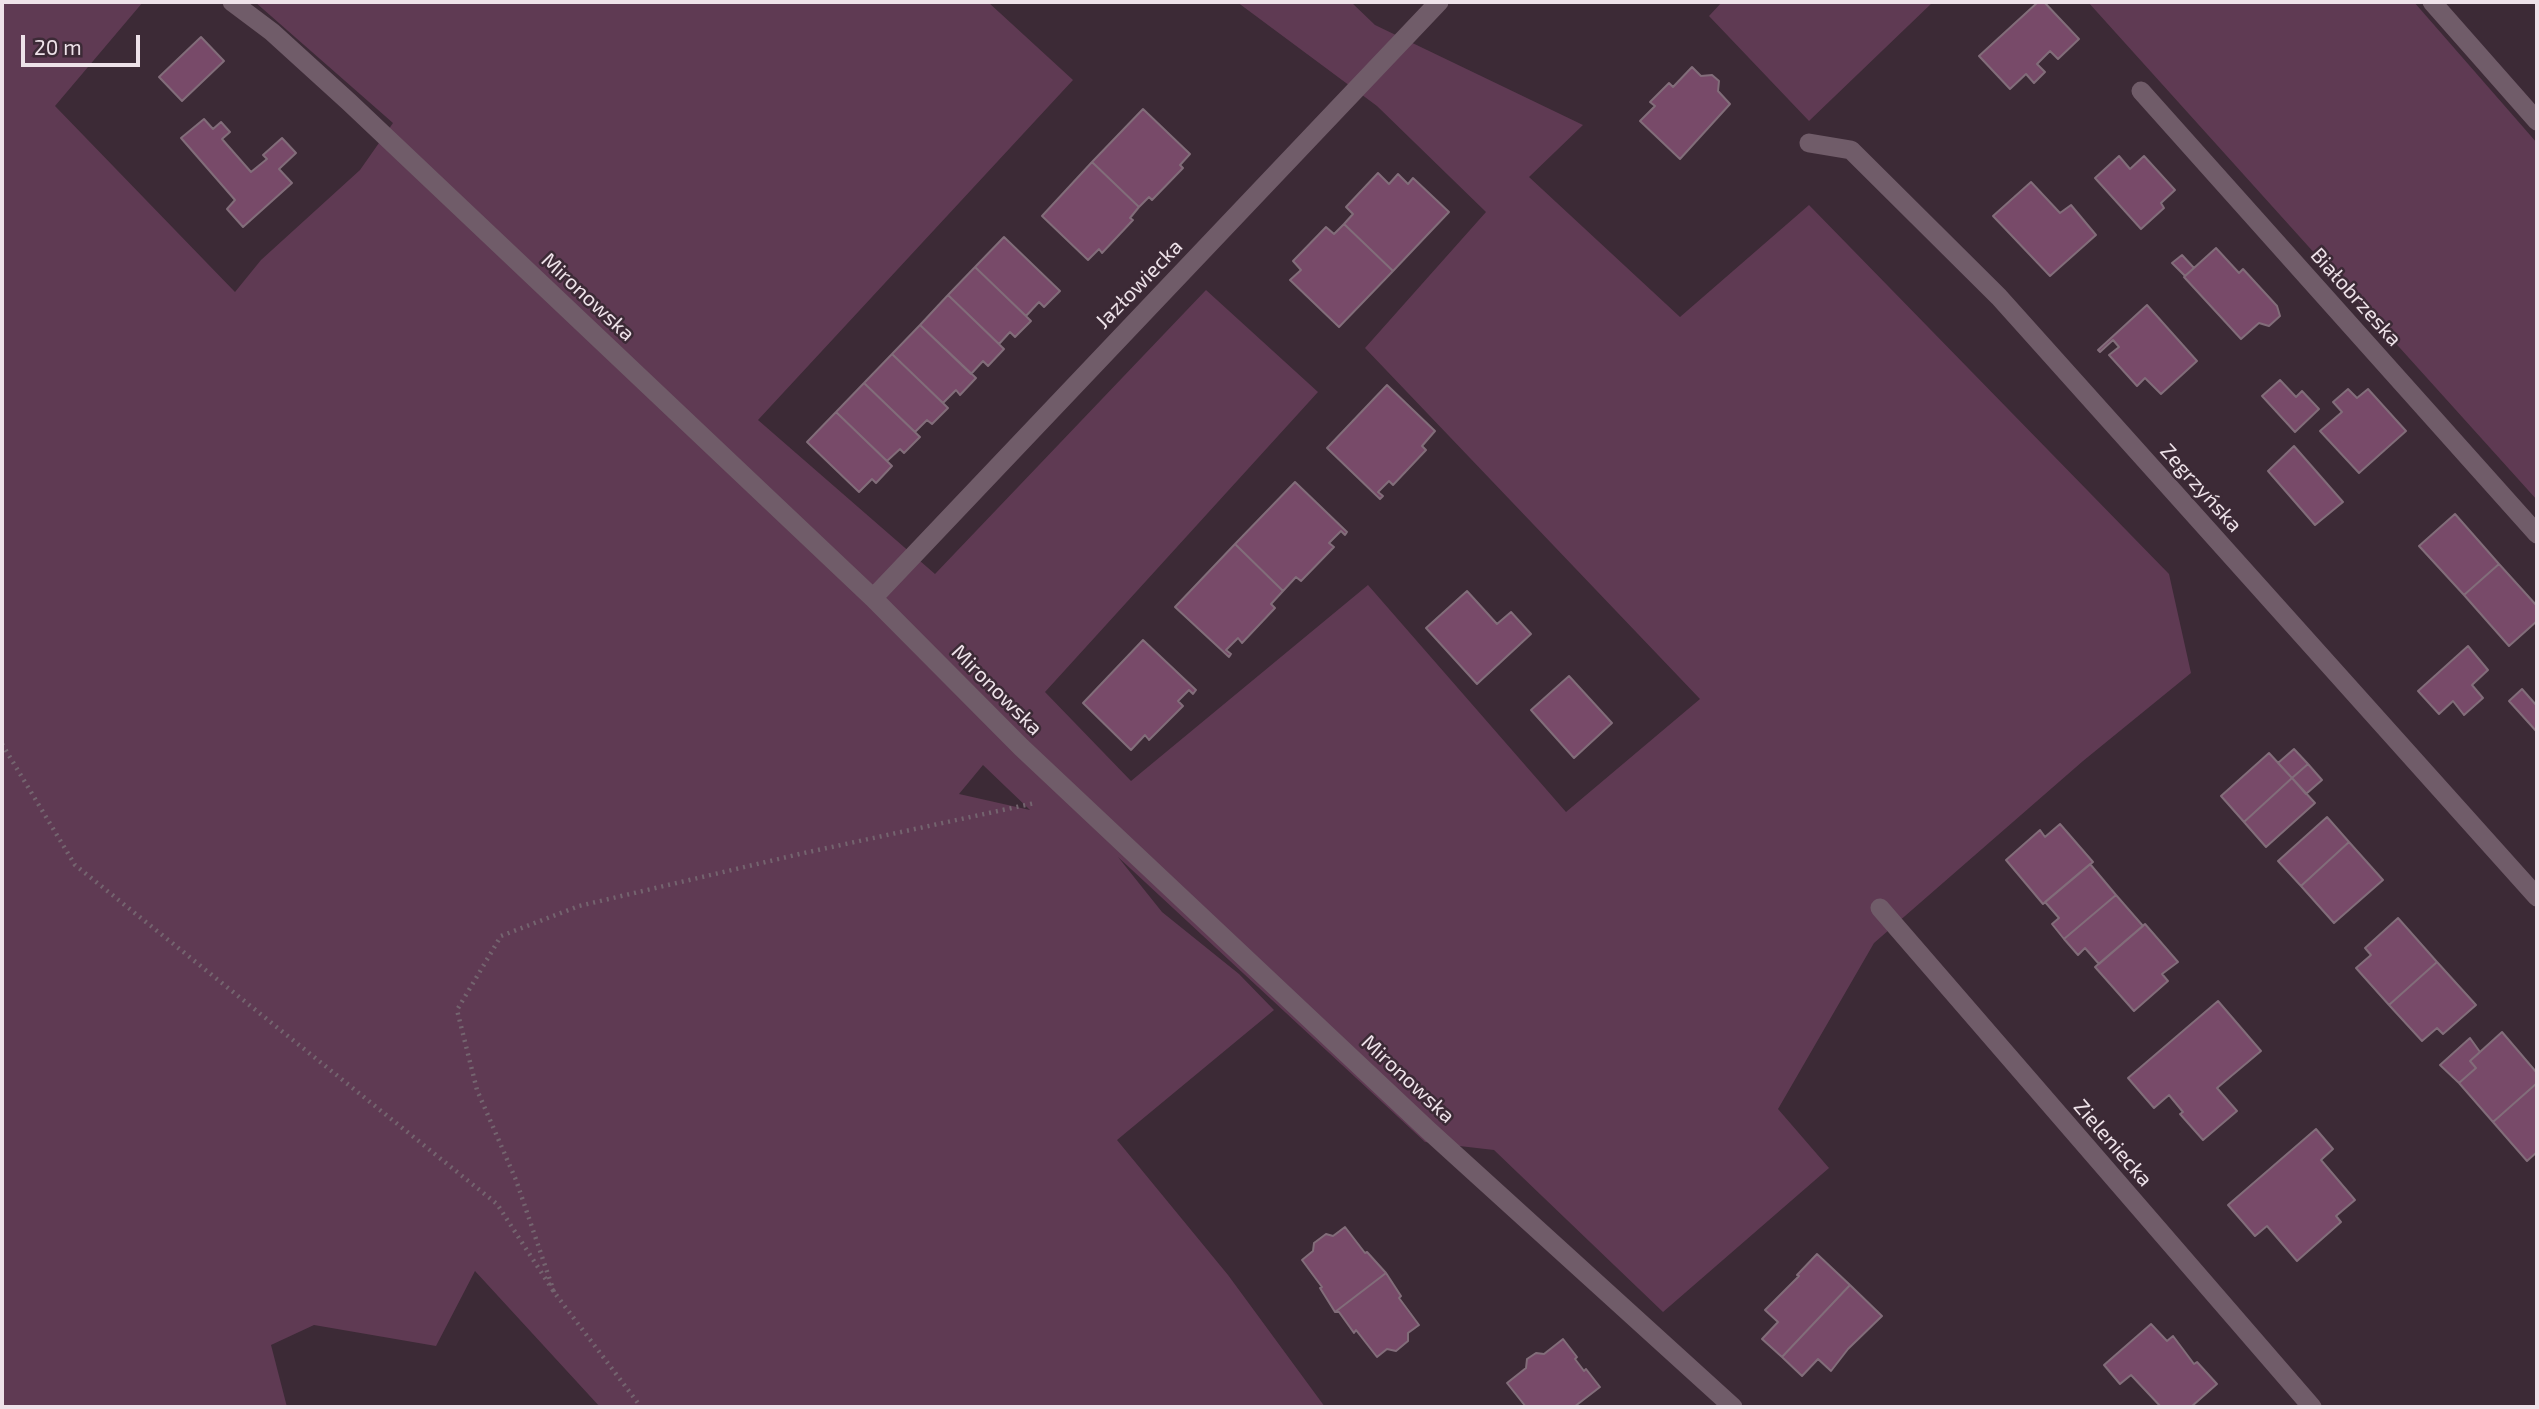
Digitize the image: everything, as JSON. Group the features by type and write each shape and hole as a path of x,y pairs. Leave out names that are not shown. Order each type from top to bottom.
{"street":[{"name":"Mironowska","path":"232,2 272,32 349,102 873,598 1021,747 1428,1129 1734,1407"},
{"name":"Jazłowiecka","path":"873,598 1439,2"},
{"path":"2432,2 2537,121"},
{"name":"Białobrzeska","path":"2141,90 2537,534"},
{"name":"Zegrzyńska","path":"1809,143 1851,150 1999,297 2537,897"},
{"name":"Zieleniecka","path":"1880,908 2312,1407"}],"path":[{"path":"2,744 75,865 497,1204 554,1292 641,1407"},
{"path":"554,1292 516,1180 477,1090 457,1010 501,936 579,906 804,853 1072,795"}],"shaded area":[{"path":"2,2 143,2 55,106 235,292 261,260 360,170 393,123 255,2 988,2 1073,80 758,420 935,574 1206,290 1318,392 1045,692 1131,781 1368,585 1566,812 1700,699 1365,348 1486,212 1377,106 1237,2 1351,2 1375,25 1583,125 1529,177 1680,317 1809,205 2169,574 2191,673 2083,761 1874,943 1778,1109 1829,1168 1663,1312 1494,1150 1425,1142 1118,857 1162,912 1239,974 1274,1010 1117,1140 1228,1275 1325,1407 600,1407 475,1271 436,1346 314,1325 271,1345 287,1407 2,1407","holes":["983,765 1030,810 959,794"]},
{"path":"1722,2 1933,2 1809,121 1709,16"},
{"path":"2088,2 2414,2 2537,143 2537,500"}],"building":[{"path":"2038,2 2044,2 2079,39 2058,59 2050,51 2037,64 2045,72 2034,83 2026,74 2010,89 1979,56"},
{"path":"201,37 224,61 182,101 159,77"},
{"path":"1692,67 1701,76 1712,75 1719,81 1718,91 1730,104 1680,159 1640,121 1655,106 1650,102 1669,83 1673,87"},
{"path":"1143,109 1190,154 1180,165 1183,168 1152,200 1149,197 1139,207 1092,162"},
{"path":"204,119 213,129 221,122 230,132 222,139 251,172 267,159 263,155 282,138 296,153 279,169 292,183 243,227 227,209 235,200 181,138"},
{"path":"2119,156 2130,169 2144,156 2175,190 2161,203 2164,208 2141,229 2095,178"},
{"path":"1092,162 1139,207 1130,218 1133,220 1102,253 1099,249 1088,260 1042,216"},
{"path":"1378,173 1389,184 1398,174 1408,184 1413,178 1449,212 1393,271 1344,224 1353,214 1346,207"},
{"path":"2031,182 2060,213 2071,205 2096,235 2050,276 1993,216"},
{"path":"1344,224 1393,271 1339,327 1290,280 1301,270 1293,261 1326,227 1334,234"},
{"path":"1004,237 1060,291 1044,307 1039,302 1026,316 975,267"},
{"path":"2216,248 2239,273 2243,269 2277,306 2280,316 2269,326 2259,323 2241,339 2184,277"},
{"path":"2182,255 2194,268 2185,276 2172,263"},
{"path":"975,267 1031,321 1015,337 1010,332 999,344 948,295"},
{"path":"948,295 1004,349 988,366 983,361 971,374 920,325"},
{"path":"2147,305 2197,361 2161,394 2145,378 2137,386 2109,355 2119,347 2113,340 2100,352 2098,350"},
{"path":"920,325 976,378 960,395 956,390 943,403 892,354"},
{"path":"892,354 948,408 932,424 927,420 915,432 864,383"},
{"path":"2280,380 2296,397 2302,391 2319,409 2295,432 2262,396"},
{"path":"864,383 920,437 904,453 900,449 887,461 836,412"},
{"path":"1387,385 1435,431 1422,446 1426,450 1393,485 1389,481 1378,492 1383,496 1380,499 1327,448"},
{"path":"2348,389 2357,398 2368,389 2406,431 2359,473 2320,431 2342,412 2333,402"},
{"path":"836,412 892,466 876,483 872,479 859,492 807,442"},
{"path":"2294,446 2343,502 2315,525 2268,471"},
{"path":"1295,482 1347,532 1345,535 1341,531 1329,543 1334,547 1301,581 1296,577 1283,591 1235,544"},
{"path":"2455,514 2499,564 2464,595 2419,546"},
{"path":"1235,544 1283,591 1271,604 1275,608 1242,643 1238,638 1226,650 1231,654 1229,657 1175,607"},
{"path":"2499,564 2537,606 2537,621 2509,646 2464,595"},
{"path":"1467,591 1497,624 1511,612 1531,634 1477,684 1426,628"},
{"path":"1143,640 1196,690 1193,694 1189,690 1178,701 1183,706 1149,740 1145,735 1131,750 1083,703"},
{"path":"2468,646 2488,670 2472,685 2483,698 2464,715 2453,701 2439,714 2418,691"},
{"path":"1569,676 1612,723 1574,758 1531,710"},
{"path":"2522,689 2537,706 2537,732 2509,701"},
{"path":"2294,749 2308,764 2292,778 2278,763"},
{"path":"2269,753 2292,778 2244,822 2221,796"},
{"path":"2308,764 2322,780 2306,794 2292,778"},
{"path":"2292,778 2315,803 2266,847 2244,822"},
{"path":"2327,817 2349,842 2301,886 2278,861"},
{"path":"2060,824 2093,862 2043,904 2006,860 2040,830 2045,837"},
{"path":"2349,842 2383,880 2334,923 2301,886"},
{"path":"2090,864 2116,895 2064,939 2052,924 2059,918 2045,902"},
{"path":"2116,895 2143,926 2099,964 2085,948 2078,955 2064,939"},
{"path":"2398,918 2437,962 2389,1005 2356,968 2371,955 2365,948"},
{"path":"2145,924 2178,962 2162,974 2168,981 2134,1011 2095,967"},
{"path":"2437,962 2476,1005 2443,1034 2437,1028 2422,1041 2389,1005"},
{"path":"2218,1001 2261,1051 2217,1088 2237,1111 2203,1140 2180,1114 2183,1112 2169,1095 2154,1108 2128,1078"},
{"path":"2502,1032 2537,1073 2537,1083 2493,1122 2459,1083 2476,1068 2470,1061"},
{"path":"2470,1038 2480,1052 2470,1061 2476,1068 2459,1083 2440,1065"},
{"path":"2537,1083 2537,1152 2527,1161 2493,1122"},
{"path":"2316,1129 2333,1149 2321,1160 2355,1200 2336,1216 2341,1222 2297,1261 2267,1226 2255,1236 2228,1205"},
{"path":"1345,1227 1365,1253 1367,1252 1386,1273 1335,1312 1320,1288 1322,1287 1302,1260 1313,1251 1314,1243 1326,1234 1333,1236"},
{"path":"1817,1254 1850,1285 1782,1357 1762,1339 1778,1322 1765,1310"},
{"path":"1386,1273 1401,1296 1399,1298 1419,1325 1408,1333 1408,1341 1396,1351 1387,1349 1377,1357 1356,1330 1354,1333 1339,1312 1335,1312"},
{"path":"1850,1285 1882,1316 1848,1349 1831,1371 1818,1359 1802,1376 1782,1357"},
{"path":"2151,1324 2167,1341 2173,1336 2194,1364 2197,1362 2217,1384 2191,1407 2161,1407 2131,1375 2120,1384 2104,1365"},
{"path":"1563,1339 1584,1371 1586,1369 1600,1387 1574,1407 1526,1407 1507,1383 1526,1368 1527,1359 1536,1353 1544,1354"}]}
